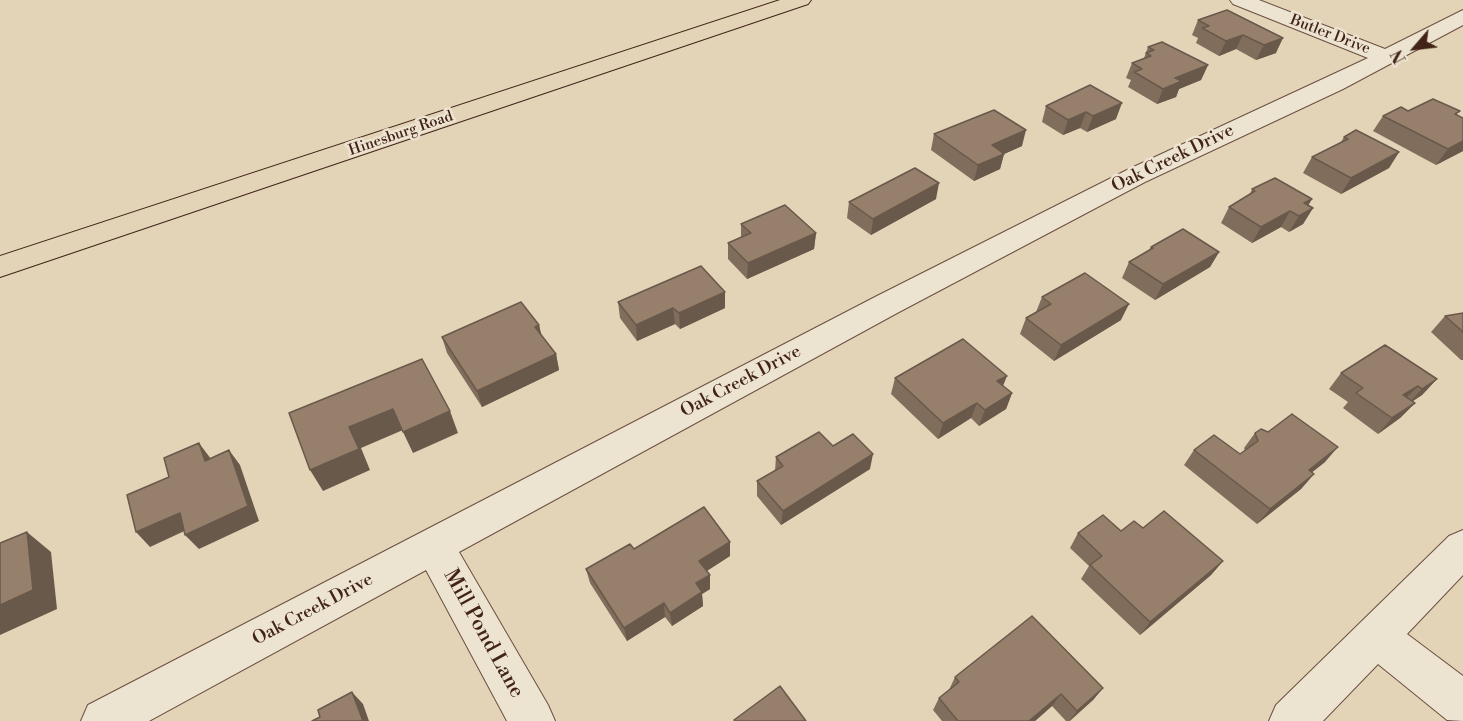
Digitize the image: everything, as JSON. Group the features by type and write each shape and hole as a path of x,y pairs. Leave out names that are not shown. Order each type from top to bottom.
{"main road":[{"name":"Hinesburg Road","path":"0,267 801,0"}],"street":[{"name":"Butler Drive","path":"1240,0 1386,57"},
{"name":"Oak Creek Drive","path":"104,721 888,303 1116,186 1335,84 1463,16"},
{"name":"Mill Pond Lane","path":"434,546 532,721"},
{"path":"1292,721 1463,548"},
{"path":"1376,636 1463,704"}],"building":[{"path":"1227,10 1283,38 1264,45 1243,35 1226,41 1202,28 1209,26 1198,20"},
{"path":"1162,42 1208,65 1175,78 1182,81 1163,89 1134,72 1142,69 1132,63 1151,56 1146,53 1154,50 1148,47"},
{"path":"1090,85 1122,103 1093,116 1086,112 1068,120 1046,106"},
{"path":"1433,99 1460,111 1455,114 1463,118 1463,141 1448,149 1383,116 1401,107 1408,111"},
{"path":"994,110 1026,130 992,145 1004,154 978,165 934,134"},
{"path":"1356,130 1399,152 1351,178 1312,157 1348,139 1344,137"},
{"path":"915,168 939,183 873,219 849,202"},
{"path":"1275,178 1312,199 1304,203 1313,208 1299,216 1290,211 1261,227 1229,207 1255,191 1252,189"},
{"path":"785,205 816,233 748,263 728,243 751,233 741,224"},
{"path":"1183,229 1219,252 1163,284 1129,262 1153,248 1151,247"},
{"path":"701,266 725,292 679,313 673,308 636,325 618,302"},
{"path":"1085,273 1129,304 1061,345 1026,318 1051,304 1042,297"},
{"path":"521,302 539,325 535,327 556,354 477,391 442,337"},
{"path":"1463,313 1463,332 1445,316"},
{"path":"963,339 1007,376 997,381 1012,393 985,410 977,403 943,423 895,378"},
{"path":"1385,345 1437,379 1422,389 1418,386 1403,395 1415,403 1392,418 1356,393 1363,388 1341,373"},
{"path":"422,359 450,411 403,432 393,409 349,427 359,449 310,470 289,413"},
{"path":"1292,414 1338,447 1309,470 1314,474 1270,509 1194,450 1214,435 1240,454 1258,441 1255,433 1261,429 1268,432"},
{"path":"819,432 833,446 853,434 873,454 783,511 757,481 783,466 776,457"},
{"path":"199,443 205,461 229,450 248,506 185,535 180,513 136,532 127,495 169,477 164,458"},
{"path":"704,507 730,542 699,561 710,575 696,583 702,592 670,613 664,603 624,628 586,569 630,544 634,549"},
{"path":"1164,511 1223,561 1150,622 1090,565 1102,556 1078,533 1103,515 1121,531 1134,521 1143,528"},
{"path":"27,532 33,590 0,605 0,543"},
{"path":"1032,616 1103,688 1077,711 1061,694 1029,721 958,721 939,698 959,682 955,677"},
{"path":"780,686 806,721 734,720"},
{"path":"352,692 363,721 312,721 320,717 318,710"}]}
